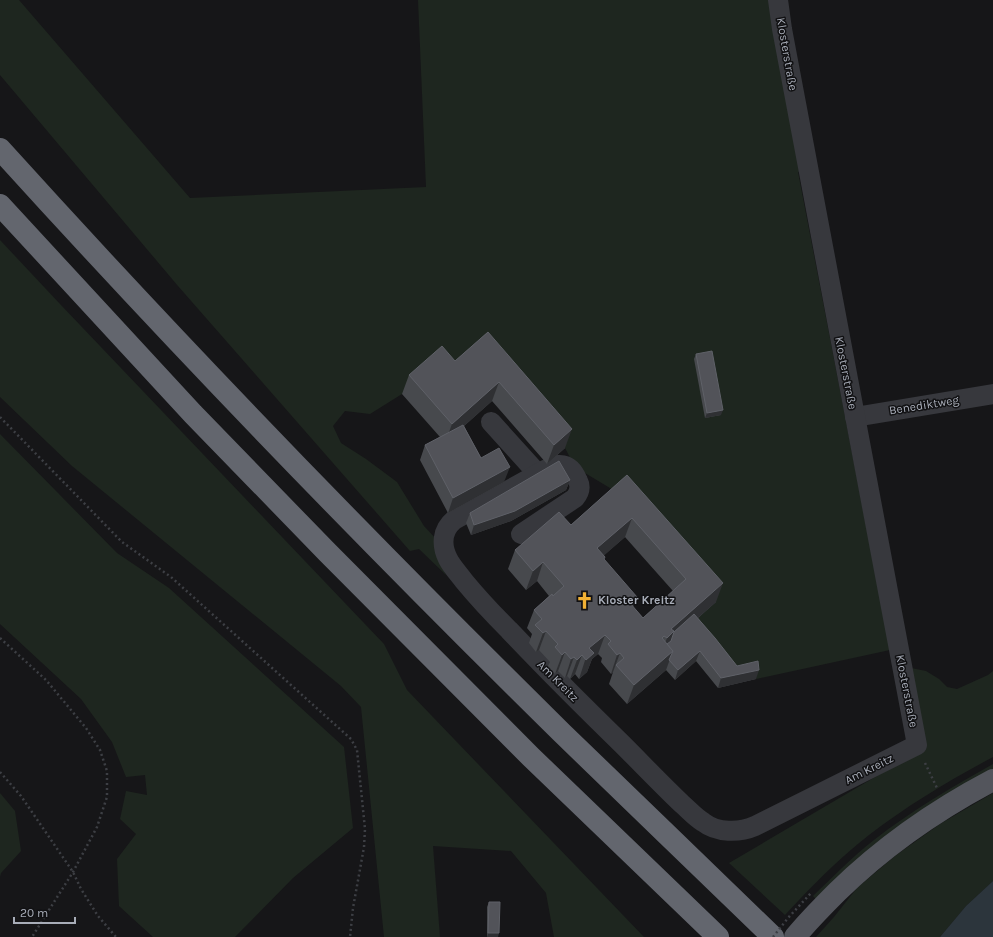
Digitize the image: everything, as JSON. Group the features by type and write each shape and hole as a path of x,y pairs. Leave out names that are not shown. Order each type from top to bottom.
{"highway":[{"path":"0,149 62,218 220,387 357,528 562,733 773,937"},
{"path":"0,205 193,414 323,548 531,758 718,937"}],"main road":[{"path":"795,937 817,900 929,817 993,780"}],"street":[{"name":"Klosterstraße","path":"778,0 783,36 854,417 917,745"},
{"name":"Benediktweg","path":"854,417 993,394"},
{"path":"491,422 538,474"},
{"name":"Am Kreitz","path":"521,534 575,498 579,491 579,483 574,472 566,466 555,465 454,520 449,524 445,532 444,548 448,558 456,570 492,613 557,681 702,822 713,827 726,830 736,831 750,828 917,745"}],"path":[{"path":"0,418 122,542 171,577 351,739 357,750 365,829 364,847 353,908 350,937"},
{"path":"0,638 46,680 86,728 100,750 107,771 106,796 97,827 73,872 32,937"},
{"path":"917,745 939,792"},
{"path":"0,772 21,796 73,872 80,889 98,916 116,937"},
{"path":"773,937 788,918 817,900"}],"shaded area":[{"path":"0,0 19,0 190,198 426,187 418,0 772,0 802,171 798,172 890,650 756,679 755,671 734,676 691,624 716,602 620,494 575,467 565,448 481,351 402,394 370,414 345,411 333,426 341,443 397,482 424,526 437,540 437,557 446,575 419,549 410,551 178,286 0,75"},
{"path":"0,240 384,644 407,690 644,937 554,937 546,893 511,851 433,846 440,937 384,937 361,707 341,686 72,466 0,397"},
{"path":"0,434 117,553 169,588 344,747 353,828 293,878 235,937 153,937 119,906 117,859 136,834 120,819 126,791 147,795 145,775 126,777 112,742 81,699 0,624"},
{"path":"911,668 926,671 939,679 947,687 957,689 988,675 993,671 993,757 930,793 869,835 825,874 785,915 729,863 916,753"},
{"path":"993,764 993,770 816,899 813,896 858,853 888,829 932,800"},
{"path":"0,793 15,811 21,851 1,873 0,877"},
{"path":"993,793 993,881 966,906 940,937 816,937 857,888 895,856 940,824"},
{"path":"993,881 993,937 940,937 966,906"}],"building":[{"path":"488,332 572,429 554,445 499,382 452,424 409,375 442,346 455,361"},
{"path":"712,351 723,410 707,413 696,354"},
{"path":"463,425 481,458 499,448 510,467 453,498 425,445"},
{"path":"559,461 570,480 515,511 474,525 470,513"},
{"name":"Kloster Kreitz","path":"627,475 723,583 671,629 674,631 667,638 664,636 662,638 673,651 634,685 616,665 624,658 620,653 617,655 608,644 611,641 605,635 589,648 594,653 586,660 582,655 577,660 574,657 571,659 565,652 562,655 555,647 558,644 546,631 543,633 535,625 542,619 534,610 552,594 553,596 564,586 543,562 533,571 515,550 559,512 571,525","holes":["632,518 686,579 643,618 630,603 637,597 604,559 605,557 597,548"]},
{"path":"694,614 737,666 758,661 759,670 721,678 700,651 678,670 669,660 673,651 667,644 671,641 674,632"},
{"path":"489,902 500,902 499,933 488,933"}],"place":[{"name":"Kloster Kreitz","path":"585,600"}]}
